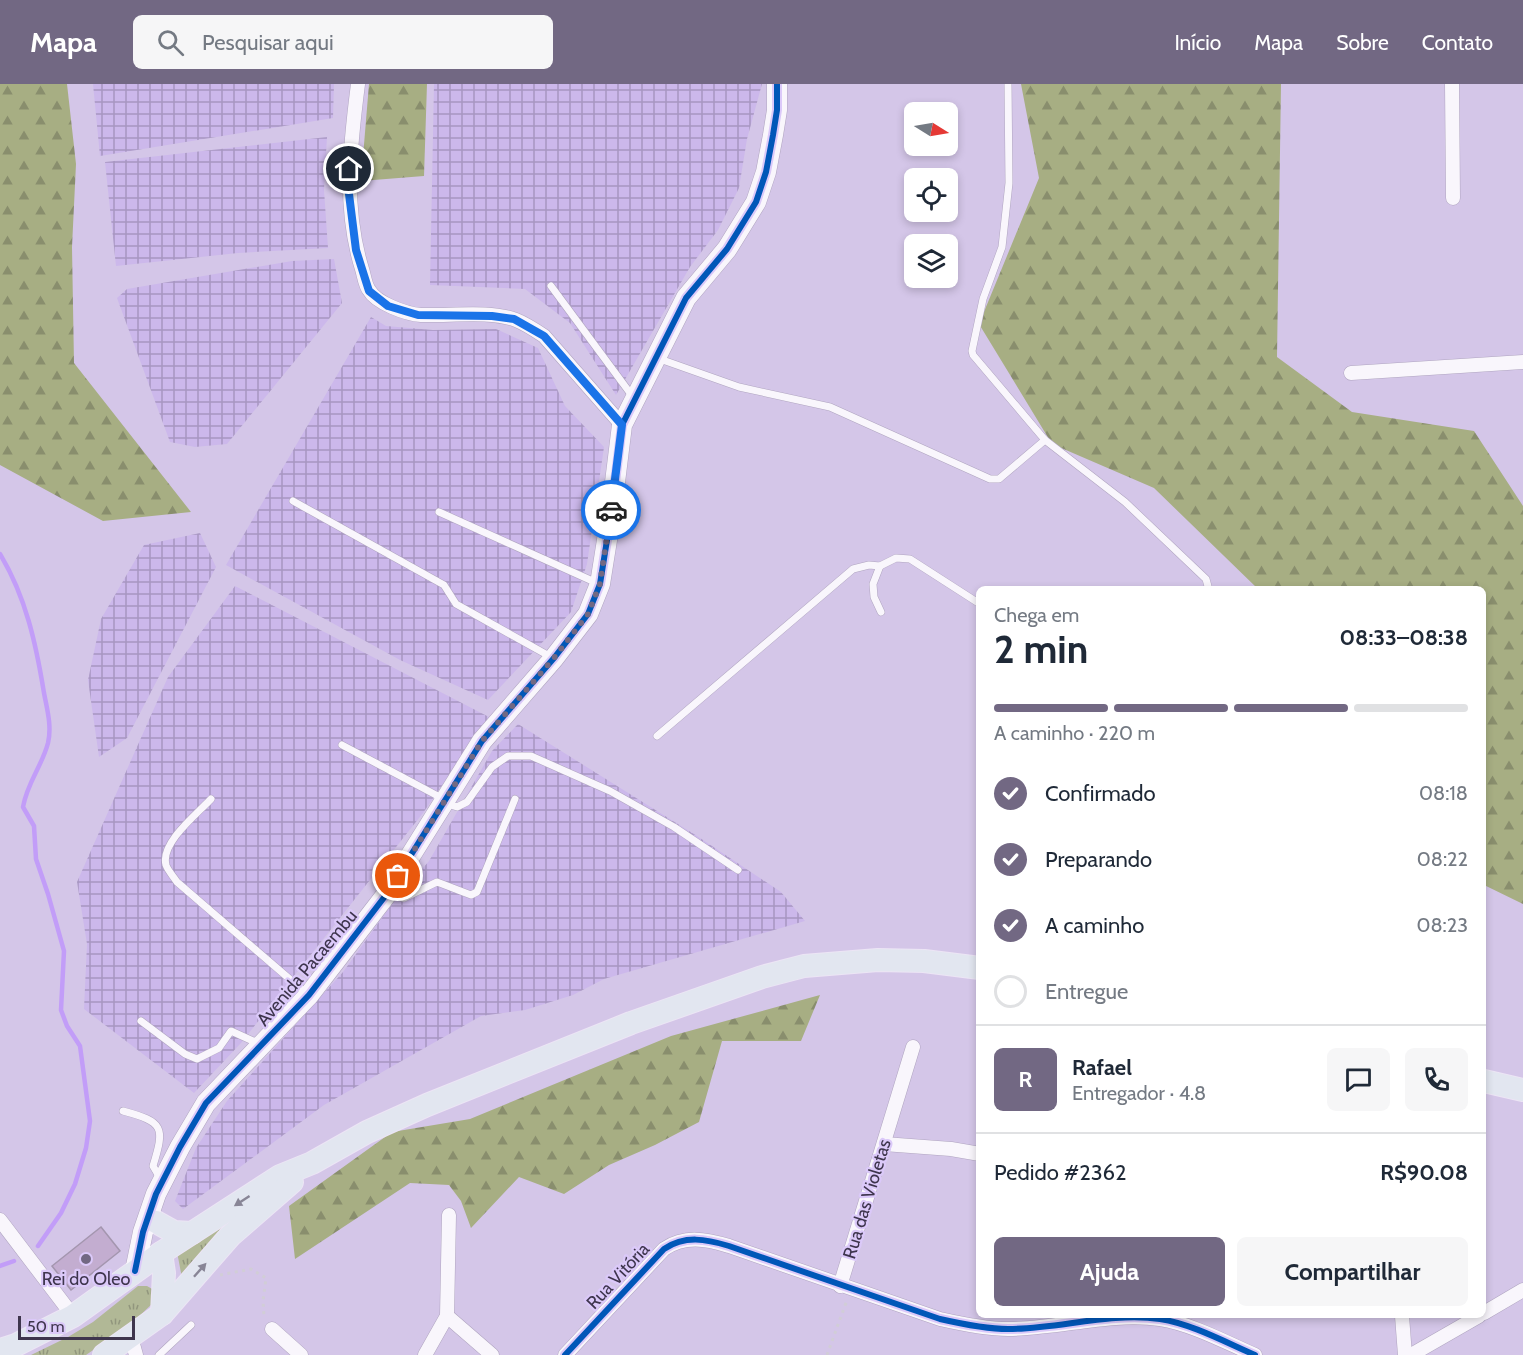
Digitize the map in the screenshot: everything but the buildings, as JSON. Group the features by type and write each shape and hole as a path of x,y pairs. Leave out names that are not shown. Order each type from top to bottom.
{"main road":[{"path":"0,1350 16,1345 73,1316 161,1253 280,1176 312,1163 367,1132 488,1080 631,1023 762,977 804,966 878,960 924,961 976,968"},
{"path":"1486,1081 1523,1089"},
{"path":"104,1355 133,1346 162,1304 191,1280 230,1236 312,1163"},
{"path":"156,1222 174,1232 192,1233"},
{"path":"161,1253 164,1273 162,1304"},
{"path":"135,1271 151,1280 162,1304"}],"street":[{"path":"358,84 351,136 348,186 356,250 369,291 388,306 418,315 492,316 514,319 528,326 544,336 622,425"},
{"name":"Avenida Pacaembu","path":"135,1271 143,1232 159,1188 206,1103 309,996 386,895 482,741 554,658 588,614 600,584 622,425 686,298 727,249 756,202 766,172 773,135 777,110 777,84"},
{"path":"1452,84 1452,198"},
{"path":"1351,373 1523,362"},
{"name":"Rua das Violetas","path":"846,1288 884,1144 913,1047"},
{"path":"884,1144 976,1153"},
{"path":"159,1188 156,1222 161,1253"},
{"path":"426,1355 447,1316 449,1215"},
{"path":"0,1220 73,1316"},
{"name":"Rua Vitória","path":"565,1355 664,1249 681,1240 710,1240 729,1245 846,1288"},
{"path":"846,1288 940,1320 975,1326 1009,1329 1135,1318 1161,1319 1255,1355"},
{"path":"1486,1312 1523,1290"},
{"path":"447,1316 492,1355"},
{"path":"1402,1318 1405,1355"},
{"path":"1412,1355 1476,1318"},
{"path":"272,1329 301,1355"}],"lane":[{"path":"1008,84 1009,183 1002,247 983,299 972,351 976,360 1046,440 1125,502 1206,579 1208,586"},
{"path":"550,286 634,399"},
{"path":"655,357 739,387 830,407 990,479 999,479 1046,440"},
{"path":"293,501 444,585 456,604 554,658"},
{"path":"439,512 600,584"},
{"path":"657,736 854,568 869,565 880,566 896,558 910,559 976,601"},
{"path":"880,566 873,584 874,597 881,612"},
{"path":"342,745 436,795 444,803 457,807 467,802 492,767 508,756 531,756 610,791 674,826 738,870"},
{"path":"211,799 172,840 166,852 166,865 177,882 309,996"},
{"path":"386,895 404,898 436,882 471,895 477,892 515,799"},
{"path":"141,1021 185,1054 198,1059 219,1048 231,1031 253,1041 260,1047"},
{"path":"123,1111 146,1117 159,1127 161,1138 153,1166 159,1188"},
{"path":"159,1355 191,1324"}],"path":[{"path":"191,1280 251,1269 266,1278 263,1301 264,1318 272,1329"},
{"path":"827,1355 846,1288"}],"shaded area":[{"path":"93,84 334,84 333,118 100,156"},
{"path":"434,84 762,84 747,139 739,188 718,230 690,267 616,395 570,323 525,289 430,285"},
{"path":"327,137 324,190 328,248 238,253 116,266 105,162"},
{"path":"334,259 342,303 227,444 195,447 170,442 117,298 127,289 292,261"},
{"path":"371,317 386,326 433,330 496,329 538,348 565,406 604,447 587,564 571,612 488,700 400,660 226,565"},
{"path":"200,533 216,567 127,738 99,757 88,680 101,619 144,545"},
{"path":"235,586 489,717 423,813 241,1043 194,1093 84,1009 87,944 77,882 168,677"},
{"path":"518,724 697,836 781,892 805,921 604,979 573,995 525,1010 481,1016 324,1105 183,1209 175,1201 196,1148 227,1101 343,972 392,904 429,861 492,751"}],"green space":[{"path":"0,84 67,84 76,164 72,247 74,363 191,512 103,521 0,465"},
{"path":"369,84 427,84 424,176 361,181"},
{"path":"1021,84 1281,84 1277,357 1352,412 1474,431 1523,506 1523,904 1486,886 1486,586 1255,586 1154,488 1052,444 979,324 1039,178"},
{"path":"820,995 801,1041 722,1041 699,1122 609,1165 564,1194 519,1177 471,1228 461,1201 449,1185 410,1183 295,1259 289,1206 392,1132 470,1119 671,1036"},
{"path":"247,1209 182,1278 177,1252"},
{"path":"138,1286 147,1286 154,1290 152,1304 132,1323 86,1355 31,1355 93,1322"}],"waterway":[{"path":"0,554 17,587 29,621 48,711 48,743 23,807 34,826 36,859 64,951 61,1010 67,1026 80,1046 90,1121 86,1148 75,1184 61,1213 38,1246"},
{"path":"0,1266 14,1261"}],"cycle path":[{"path":"135,1271 143,1232 156,1194 206,1103 309,995 386,895 482,741 554,658 588,614 600,584 622,425 686,298 727,249 756,202 766,172 773,135 777,110 777,84"},
{"path":"565,1355 664,1249 688,1240 729,1246 957,1323 1008,1329 1122,1318"},
{"path":"1150,1318 1172,1321 1196,1329 1255,1355"}],"way so far":[{"path":"398,876 482,741 554,658 588,614 600,584 611,510"}],"place":[{"name":"Rei do Oleo","path":"86,1259"}],"route":[{"path":"349,169 348,186 356,250 369,291 388,306 418,315 492,316 514,319 528,326 544,336 622,425 611,510"}]}
